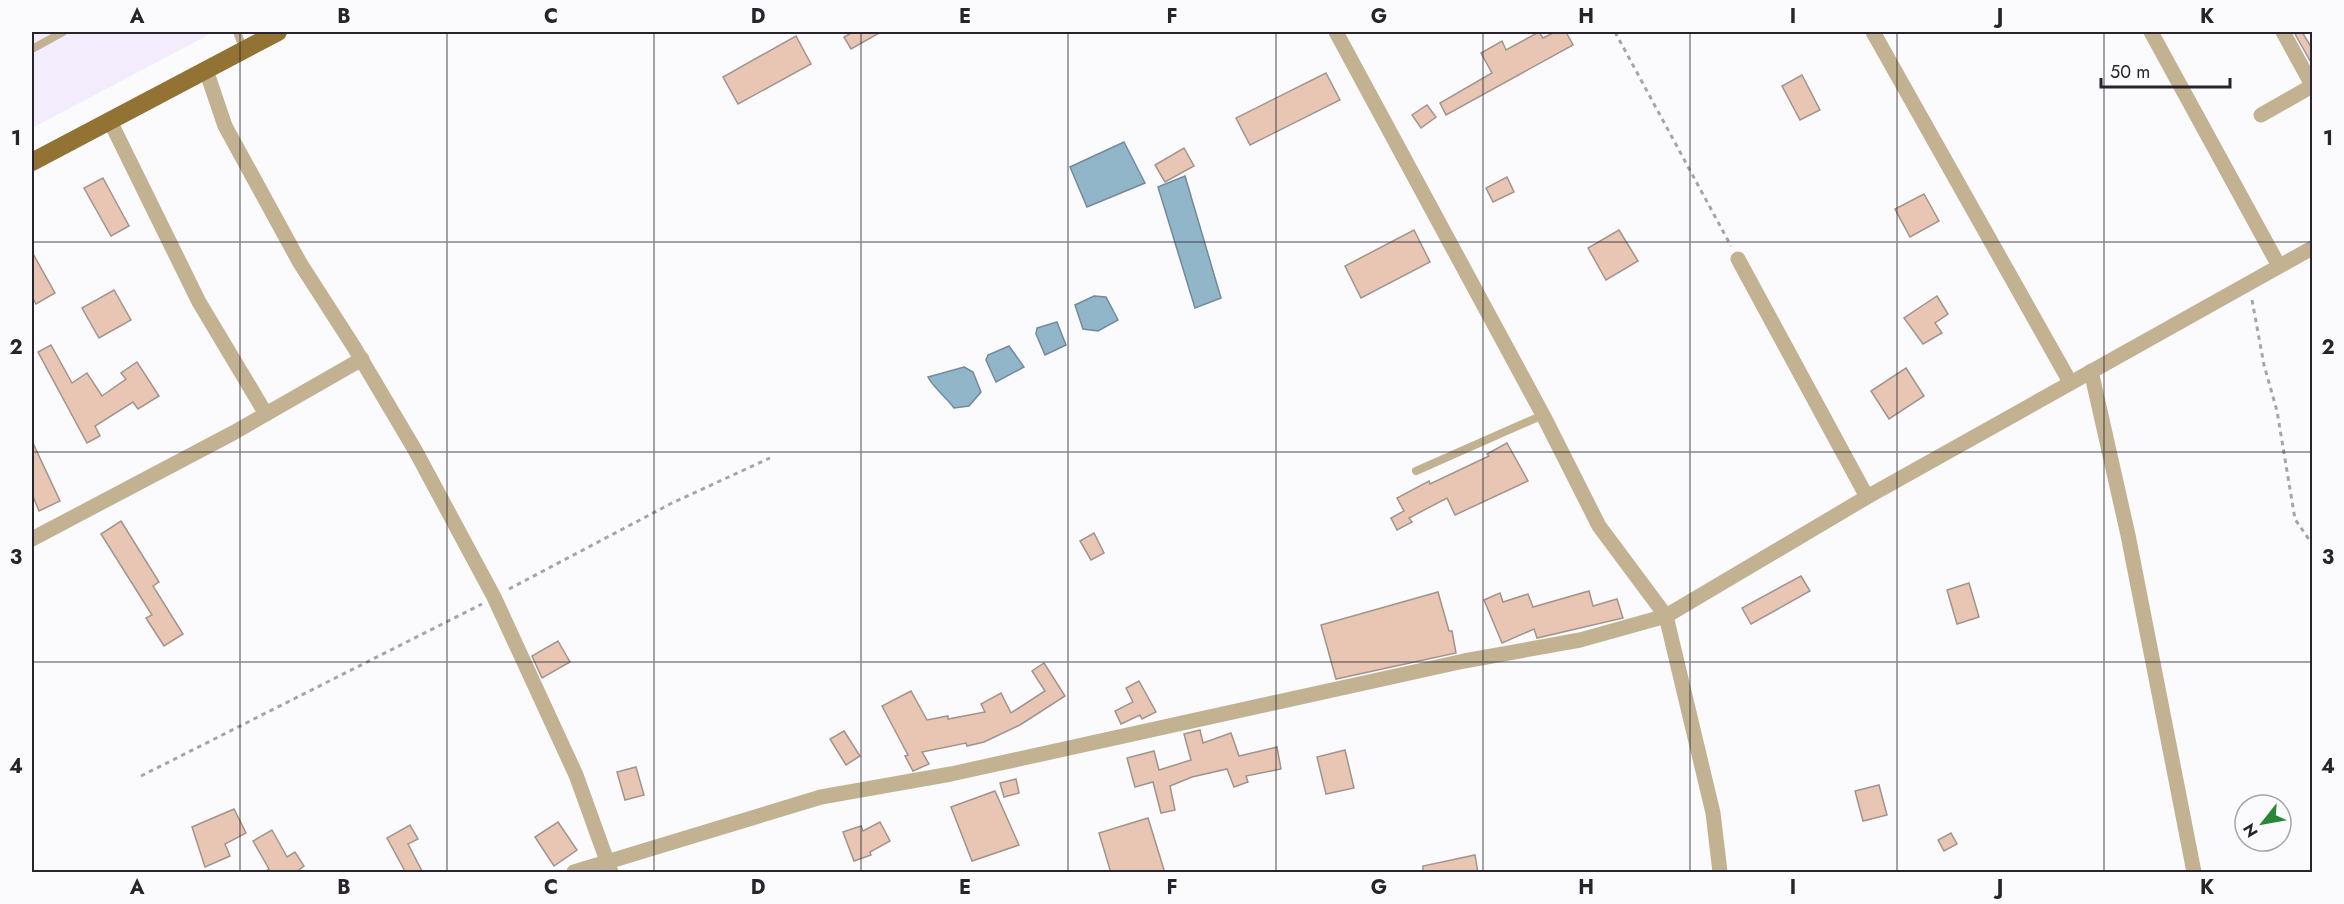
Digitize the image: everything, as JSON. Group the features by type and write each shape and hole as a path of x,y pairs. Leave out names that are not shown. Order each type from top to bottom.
{"main road":[{"path":"32,162 278,32"}],"street":[{"path":"1336,32 1543,415 1599,526 1666,616 1713,813 1720,873"},
{"path":"1873,32 2070,382"},
{"path":"2151,32 2279,266"},
{"path":"2261,115 2313,86 2283,32"},
{"path":"206,70 225,126 300,263 362,359 415,450 494,597 576,775 610,867"},
{"path":"110,121 199,302 266,414"},
{"path":"574,873 610,867 822,797 951,774 1464,661 1580,640 1666,616 1867,497 2313,248"},
{"path":"1738,258 1867,497"},
{"path":"32,539 266,414 362,359"},
{"path":"2091,371 2128,535 2194,873"}],"lane":[{"path":"32,49 63,32"},
{"path":"237,32 244,50"},
{"path":"1416,471 1543,415"}],"path":[{"path":"1615,32 1738,258"},
{"path":"2250,283 2264,365 2277,411 2295,519 2313,544"},
{"path":"141,776 494,597 672,503 770,458"}],"shaded area":[{"path":"32,32 214,32 32,128"}],"water":[{"path":"1124,142 1145,183 1087,207 1070,167"},
{"path":"1185,176 1221,298 1195,308 1158,187"},
{"path":"1094,296 1106,297 1118,320 1098,331 1083,329 1075,305"},
{"path":"1057,322 1066,345 1045,355 1036,334 1037,328"},
{"path":"1009,346 1024,367 996,382 986,360 988,355"},
{"path":"964,367 973,372 981,392 969,406 954,408 928,377"}],"building":[{"path":"853,32 881,32 851,49 844,37"},
{"path":"1539,32 1543,38 1555,32 1566,32 1573,45 1446,115 1440,103 1492,73 1481,53 1502,41 1506,50"},
{"path":"2302,32 2313,50 2313,66 2295,34"},
{"path":"796,36 811,64 738,104 723,77"},
{"path":"1326,73 1340,100 1250,145 1236,118"},
{"path":"1802,75 1820,110 1800,120 1782,86"},
{"path":"1427,105 1436,117 1421,128 1412,115"},
{"path":"1184,148 1194,166 1165,182 1155,165"},
{"path":"1507,177 1514,192 1493,202 1486,188"},
{"path":"103,178 129,226 111,236 84,188"},
{"path":"1924,194 1939,221 1910,237 1895,209"},
{"path":"1414,230 1430,262 1361,298 1345,266"},
{"path":"1619,230 1638,261 1606,280 1588,248"},
{"path":"32,252 55,293 36,304 32,297"},
{"path":"114,290 131,320 99,338 82,308"},
{"path":"1937,296 1948,314 1935,323 1942,333 1923,344 1904,318"},
{"path":"51,345 72,383 87,373 102,396 126,379 121,373 137,362 159,396 138,409 133,402 95,426 100,436 87,443 38,352"},
{"path":"1906,368 1924,396 1889,419 1871,391"},
{"path":"32,441 60,501 39,511 32,494"},
{"path":"1507,443 1528,481 1455,515 1447,498 1409,518 1412,522 1397,530 1391,518 1404,511 1397,498 1429,481 1430,484 1489,456 1487,454"},
{"path":"121,521 159,582 153,586 183,634 164,646 146,618 152,615 101,534"},
{"path":"1094,533 1104,553 1091,560 1080,541"},
{"path":"1801,576 1810,591 1751,624 1742,608"},
{"path":"1969,583 1979,617 1957,624 1947,590"},
{"path":"1589,591 1593,606 1617,599 1623,618 1537,638 1534,629 1502,643 1484,600 1500,593 1503,602 1528,594 1533,607"},
{"path":"1438,592 1449,631 1452,631 1456,653 1336,679 1321,625"},
{"path":"558,641 570,662 542,678 532,656"},
{"path":"1044,663 1065,696 1020,725 984,742 967,746 966,743 922,752 929,764 913,771 905,756 908,755 882,706 911,691 927,720 948,716 948,719 985,712 981,704 1001,693 1011,713 1045,691 1032,671"},
{"path":"1139,681 1156,712 1142,719 1140,715 1121,724 1115,711 1133,702 1126,688"},
{"path":"1200,730 1203,743 1231,733 1239,756 1277,747 1281,769 1246,776 1248,782 1234,787 1227,769 1192,777 1170,786 1175,810 1161,813 1153,782 1135,787 1127,758 1154,751 1159,770 1191,760 1184,734"},
{"path":"844,731 860,756 846,765 830,739"},
{"path":"1345,750 1354,788 1326,794 1317,757"},
{"path":"636,767 644,795 625,800 617,772"},
{"path":"1016,779 1019,793 1004,797 1000,783"},
{"path":"1879,785 1887,815 1863,821 1855,791"},
{"path":"995,791 1019,845 972,861 951,807"},
{"path":"234,809 246,833 225,844 230,856 205,867 192,827"},
{"path":"1148,818 1165,873 1111,873 1099,833"},
{"path":"558,822 577,850 554,866 535,837"},
{"path":"880,822 890,841 870,852 871,855 854,861 843,832 861,826 863,831"},
{"path":"410,825 418,839 408,844 423,873 406,873 387,838"},
{"path":"272,830 287,857 295,852 304,866 295,873 263,873 269,869 253,841"},
{"path":"1951,833 1957,844 1944,851 1938,840"},
{"path":"1475,855 1478,873 1423,873 1423,866"}]}
